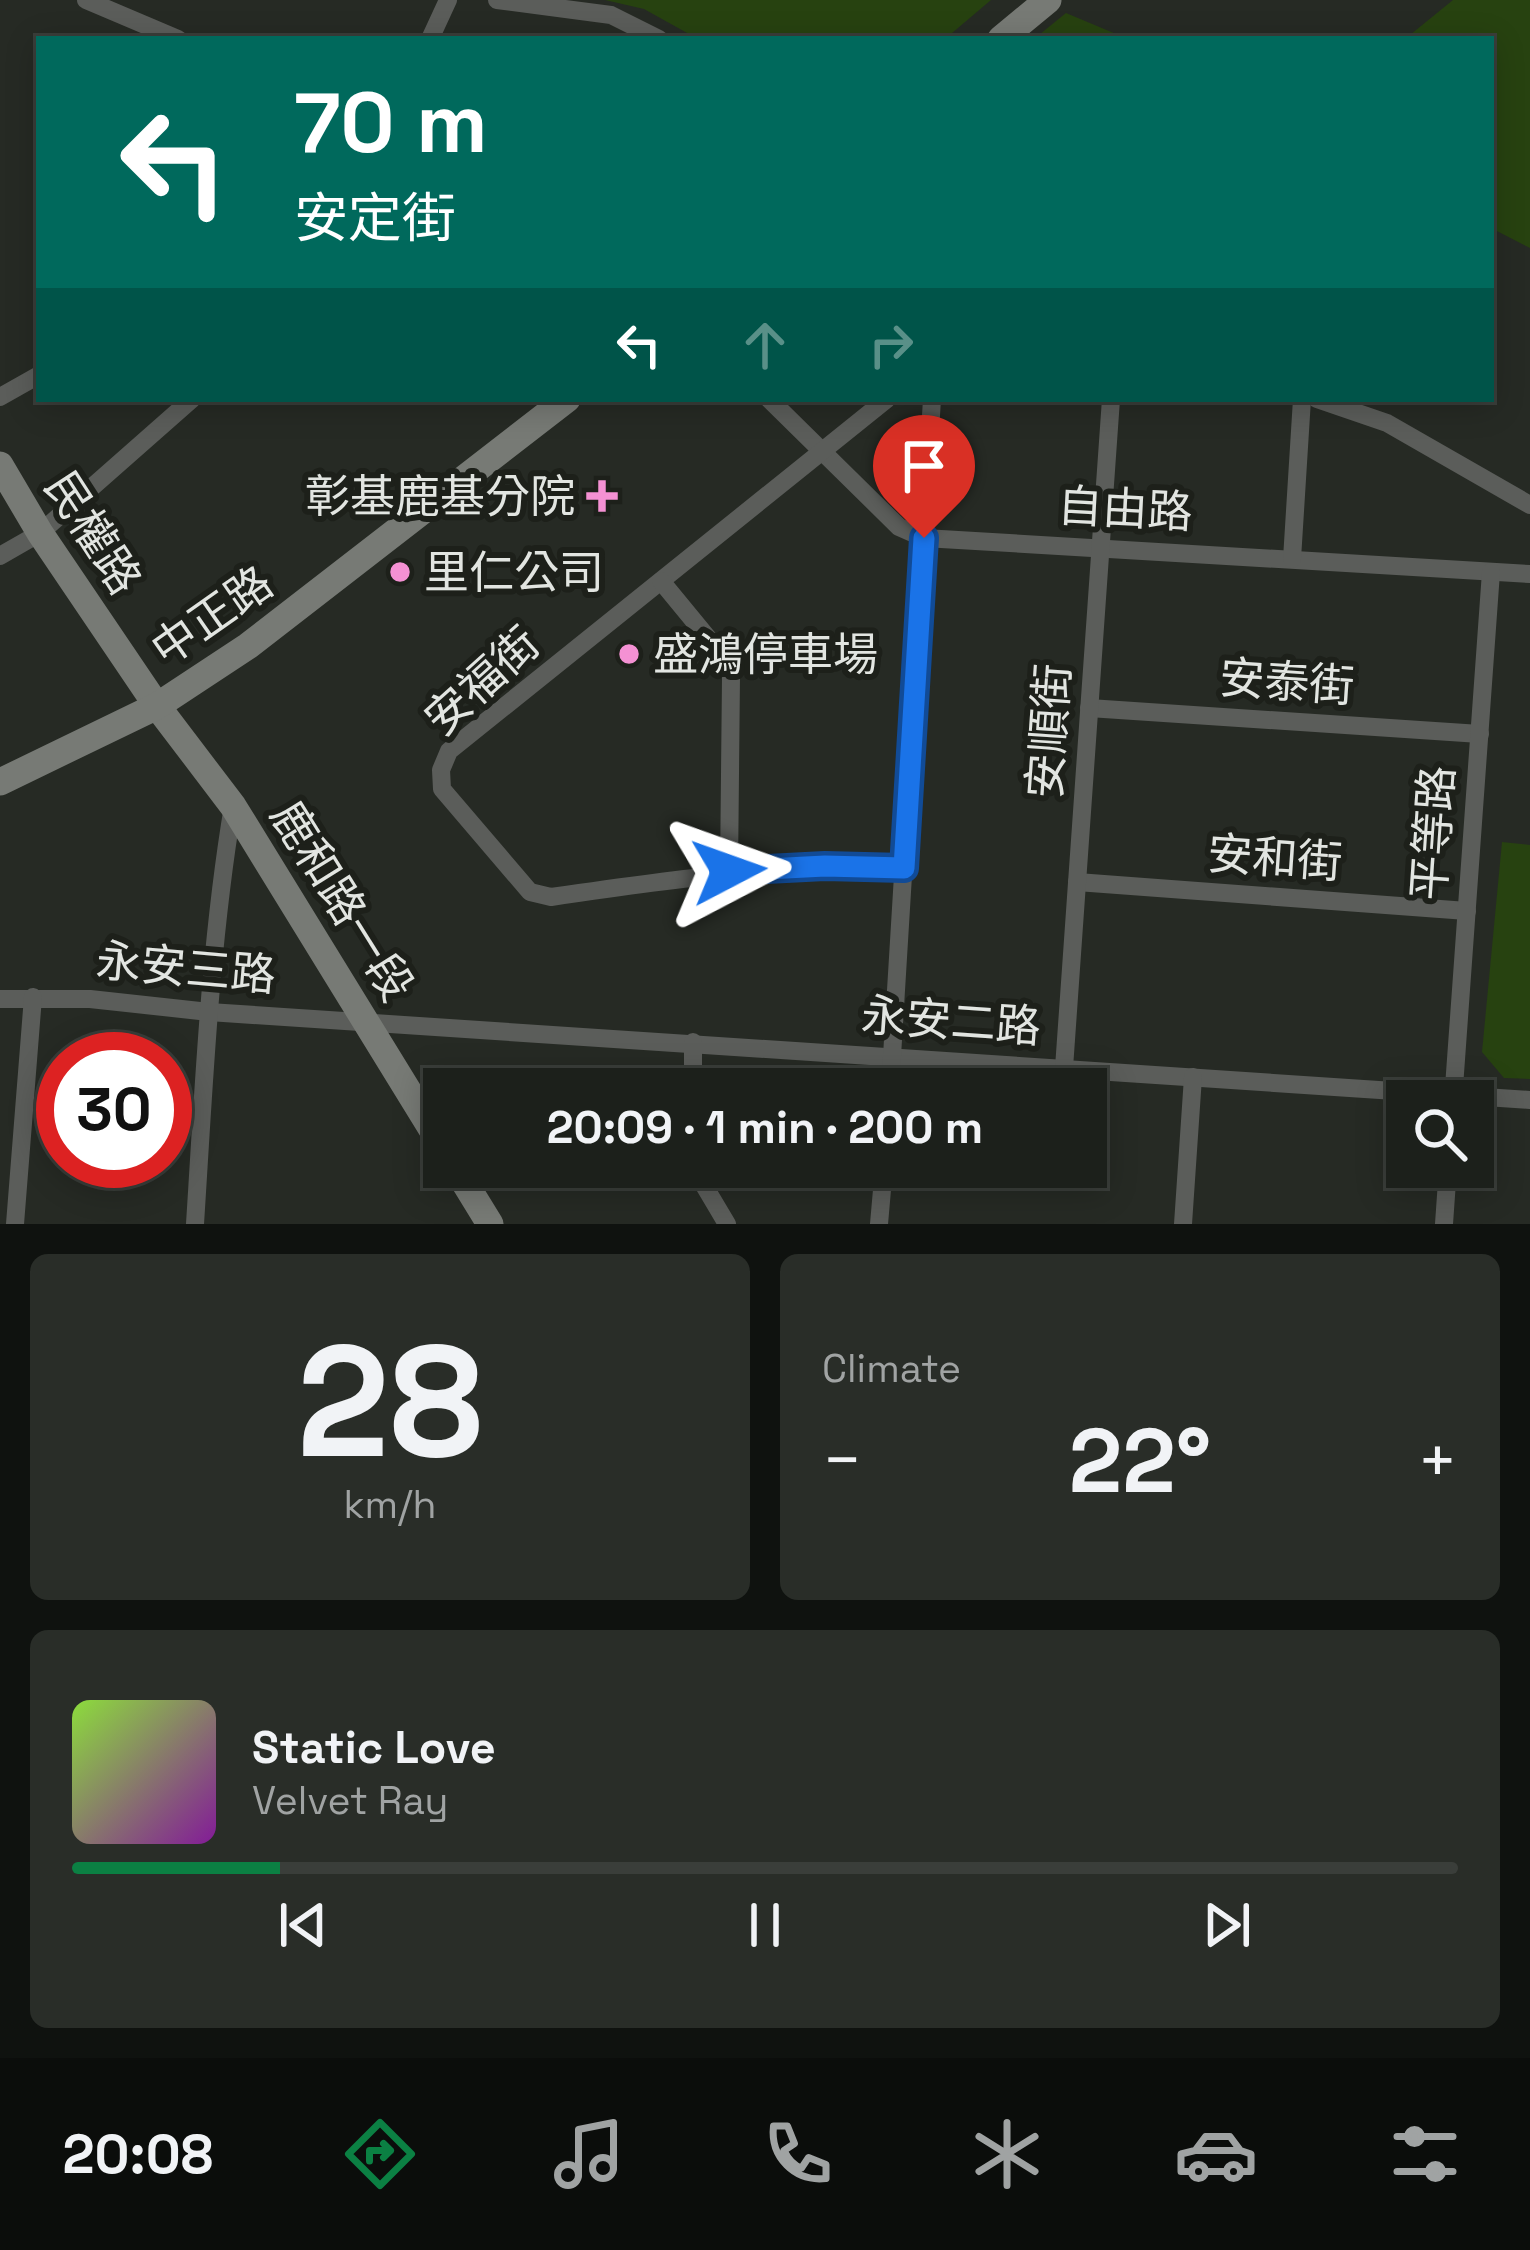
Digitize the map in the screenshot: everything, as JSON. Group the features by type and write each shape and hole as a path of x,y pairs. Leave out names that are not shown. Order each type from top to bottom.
{"main road":[{"path":"1005,36 1048,0"},
{"name":"中正路","path":"0,782 157,706 248,646 563,402"},
{"name":"民權路","path":"0,465 40,533 157,706"},
{"name":"鹿和路一段","path":"157,706 233,806 423,1114"},
{"path":"468,1188 490,1224"}],"street":[{"path":"86,0 170,36"},
{"path":"431,36 448,0"},
{"path":"497,0 611,15 652,36"},
{"path":"0,397 36,377"},
{"path":"0,556 40,533 189,402"},
{"path":"772,402 899,526 924,538"},
{"name":"安福街","path":"883,402 449,751 440,770 442,789 530,892 551,897 729,871 904,868"},
{"path":"891,1068 932,402"},
{"name":"安順街","path":"1064,1068 1111,402"},
{"path":"1292,559 1302,402"},
{"path":"1326,402 1387,423 1530,505"},
{"name":"自由路","path":"924,538 1530,574"},
{"name":"平等路","path":"1454,1080 1491,572"},
{"path":"661,581 726,660 731,677 729,871"},
{"name":"安泰街","path":"1089,708 1480,734"},
{"path":"195,1224 209,1012 233,806"},
{"name":"安和街","path":"1077,882 1467,911"},
{"path":"15,1224 32,997"},
{"name":"永安三路","path":"0,998 366,1020"},
{"name":"永安二路","path":"366,1020 1064,1068"},
{"path":"693,1068 694,1042"},
{"name":"永安二路","path":"1107,1071 1386,1093"},
{"path":"1183,1224 1193,1077"},
{"name":"永安二路","path":"1494,1099 1530,1100"},
{"path":"706,1188 727,1224"},
{"path":"879,1224 882,1188"},
{"path":"1444,1224 1447,1188"}],"green space":[{"path":"605,0 991,0 949,36 693,36 644,9"},
{"path":"1453,0 1530,0 1530,248 1494,230 1494,36 1409,36"},
{"path":"1066,13 1121,36 1038,36"},
{"path":"1502,842 1530,845 1530,1079 1504,1078 1482,1052"}],"place":[{"name":"彰基鹿基分院","path":"602,496"},
{"name":"里仁公司","path":"400,572"},
{"name":"盛鴻停車場","path":"629,654"}],"route":[{"path":"729,871 904,868 924,538"}]}
